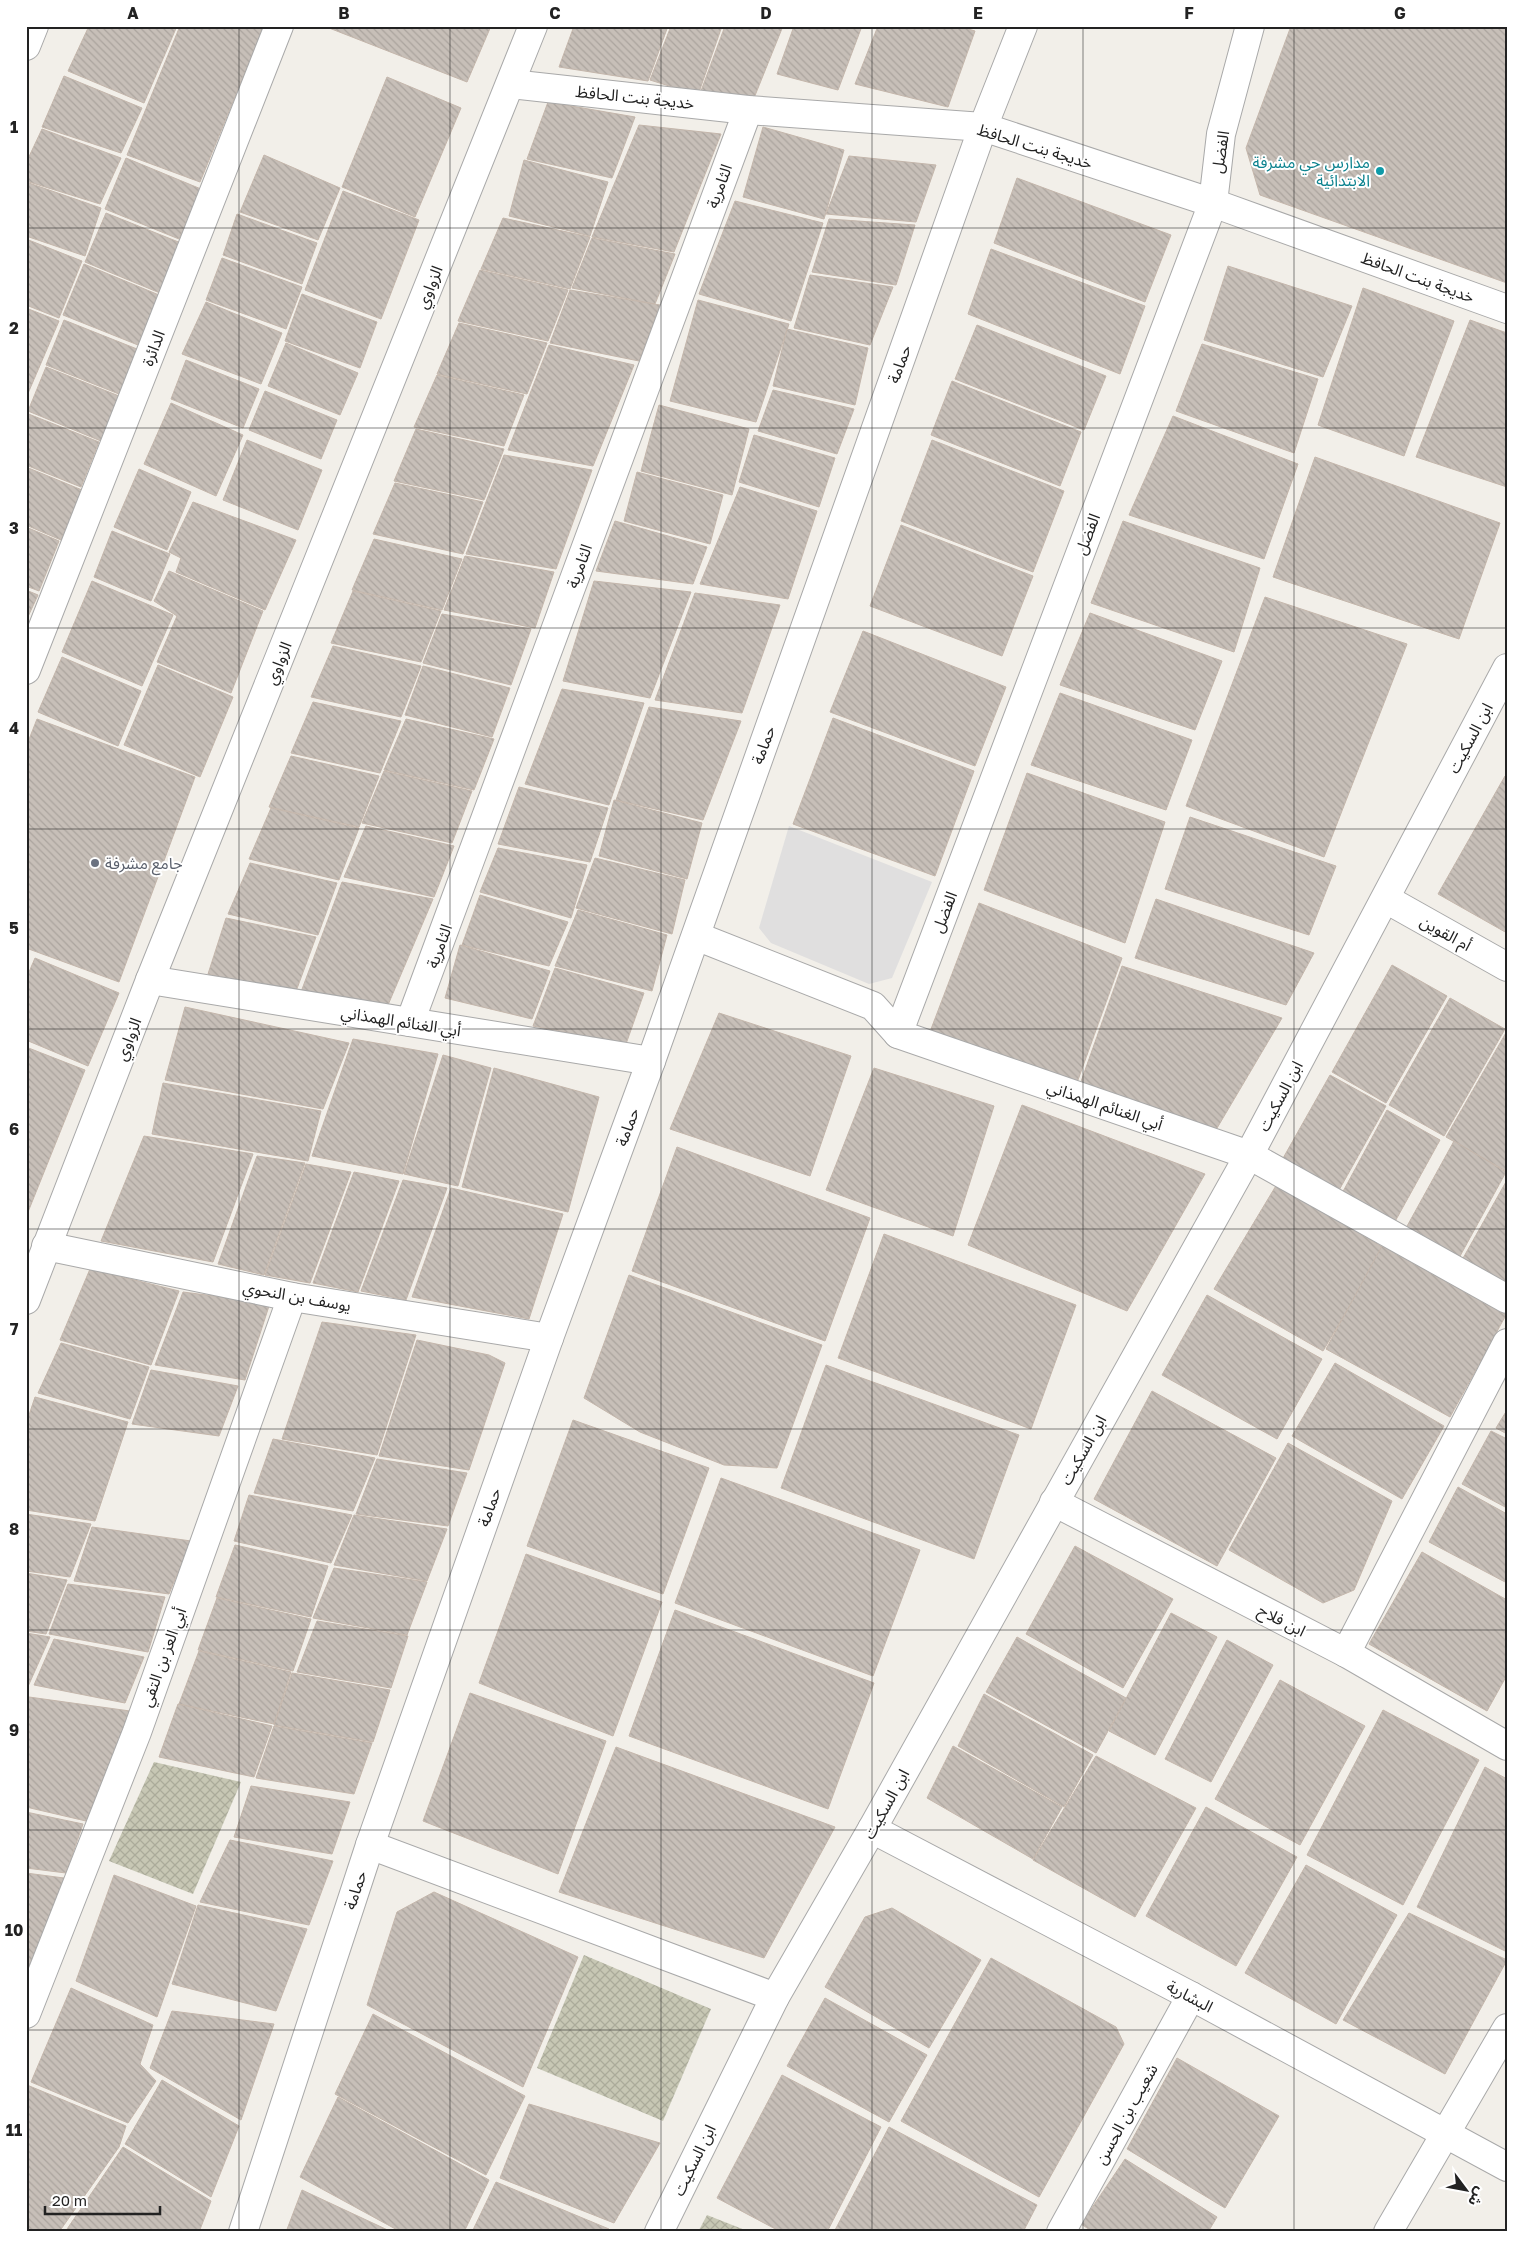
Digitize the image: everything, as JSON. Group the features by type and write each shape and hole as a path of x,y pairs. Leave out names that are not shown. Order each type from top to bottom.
{"street":[{"path":"26,46 34,26"},
{"name":"الدائرة","path":"26,670 279,26"},
{"name":"الزواوي","path":"26,1300 150,980 533,26"},
{"name":"حمامة","path":"243,2232 370,1845 549,1338 652,1061 983,127 1023,26"},
{"name":"الفضل","path":"898,1034 1212,203 1221,134 1250,26"},
{"name":"خديجة بنت الحافظ","path":"511,84 748,110 983,127 1212,203 1507,309"},
{"name":"الثامرية","path":"410,1022 748,110"},
{"name":"ابن السكيت","path":"659,2232 775,1997 872,1829 1248,1155 1386,899 1507,668"},
{"name":"أم القوين","path":"1386,899 1507,967"},
{"name":"أبي الغنائم الهمذاني","path":"696,936 873,1006 898,1034 1248,1155 1507,1299"},
{"name":"أبي الغنائم الهمذاني","path":"150,980 652,1061"},
{"name":"يوسف بن النحوي","path":"46,1246 292,1296 549,1338"},
{"name":"أبي العز بن التقي","path":"26,2014 137,1732 292,1296"},
{"path":"1346,1653 1507,1343"},
{"name":"ابن فلاح","path":"1054,1502 1346,1653 1507,1746"},
{"name":"البشارية","path":"872,1829 1191,1996 1507,2167"},
{"path":"370,1845 775,1997"},
{"name":"شعيب بن الحسن","path":"1061,2232 1191,1996"},
{"path":"1388,2232 1507,2028"}],"shaded area":[{"path":"789,826 932,882 892,978 869,984 771,943 759,928"},
{"path":"154,1762 241,1782 193,1894 109,1861"},
{"path":"584,1955 711,2009 663,2121 537,2068"},
{"path":"707,2215 750,2232 698,2232"}],"building":[{"path":"89,26 177,26 144,103 68,71"},
{"path":"180,26 264,26 200,182 127,155"},
{"path":"324,26 491,26 467,82"},
{"path":"574,26 668,26 648,81 559,67"},
{"path":"671,26 722,26 698,95 650,80"},
{"path":"725,26 783,26 752,103 701,91"},
{"path":"794,26 862,26 838,90 777,74"},
{"path":"878,26 958,26 975,31 948,107 855,84"},
{"name":"مدارس حي مشرفة الابتدائية","path":"1291,26 1507,26 1507,283 1260,195 1246,148"},
{"path":"64,76 142,108 121,153 42,127"},
{"path":"387,77 461,108 415,217 342,187"},
{"path":"548,102 635,117 612,178 527,159"},
{"path":"639,125 721,134 674,252 592,237"},
{"path":"763,127 844,150 824,219 743,197"},
{"path":"42,129 121,158 100,204 26,181 26,163"},
{"path":"264,155 340,188 318,240 240,212"},
{"path":"849,156 936,165 916,222 826,214"},
{"path":"126,158 201,189 179,239 105,209"},
{"path":"524,160 608,182 590,236 509,216"},
{"path":"1017,178 1171,235 1145,302 994,243"},
{"path":"26,182 101,208 85,256 26,236"},
{"path":"343,191 419,220 381,319 305,290"},
{"path":"735,201 823,223 791,321 699,294"},
{"path":"106,213 181,243 160,293 85,262"},
{"path":"237,214 317,243 302,284 223,255"},
{"path":"503,218 590,237 570,289 481,269"},
{"path":"829,219 915,225 896,285 812,272"},
{"path":"592,238 675,254 655,304 572,288"},
{"path":"26,239 82,261 59,318 26,305"},
{"path":"991,249 1145,306 1120,374 968,314"},
{"path":"222,258 302,287 286,329 206,300"},
{"path":"84,264 159,295 138,345 63,315"},
{"path":"1228,266 1352,306 1323,377 1204,340"},
{"path":"480,270 568,290 548,341 458,321"},
{"path":"810,275 893,287 870,345 794,328"},
{"path":"1363,288 1454,321 1404,456 1318,425"},
{"path":"570,290 660,305 639,361 550,343"},
{"path":"302,294 377,322 360,368 285,341"},
{"path":"698,300 789,324 756,422 670,401"},
{"path":"206,302 282,333 261,384 182,354"},
{"path":"26,308 59,321 26,398"},
{"path":"64,320 137,349 119,394 46,365"},
{"path":"1470,320 1507,333 1507,487 1416,457"},
{"path":"459,323 547,343 527,394 437,374"},
{"path":"977,325 1106,376 1084,430 955,379"},
{"path":"787,329 868,348 855,405 773,386"},
{"path":"286,343 358,373 340,415 268,386"},
{"path":"1202,344 1318,379 1294,453 1176,411"},
{"path":"549,345 634,365 593,466 508,450"},
{"path":"186,360 259,389 243,428 171,399"},
{"path":"46,367 119,396 101,441 28,411"},
{"path":"437,375 524,395 504,446 414,427"},
{"path":"952,381 1081,432 1060,486 931,435"},
{"path":"773,390 854,409 837,454 758,431"},
{"path":"265,391 337,420 321,459 249,430"},
{"path":"171,403 243,435 216,496 144,464"},
{"path":"659,405 749,429 732,495 641,471"},
{"path":"26,413 99,442 81,487 26,465"},
{"path":"1173,416 1298,464 1264,559 1129,515"},
{"path":"416,429 504,449 484,500 394,481"},
{"path":"754,435 835,458 819,507 739,482"},
{"path":"247,440 322,470 298,530 223,500"},
{"path":"932,440 1064,491 1033,572 901,521"},
{"path":"504,455 592,470 556,569 466,554"},
{"path":"1315,457 1500,523 1459,639 1273,577"},
{"path":"26,467 82,490 61,540 26,525"},
{"path":"139,469 191,492 167,550 114,527"},
{"path":"637,472 723,495 710,544 624,521"},
{"path":"395,483 483,502 463,554 373,534"},
{"path":"740,487 817,511 788,599 700,584"},
{"path":"193,502 296,540 265,610 176,572 181,558 169,552"},
{"path":"615,521 707,547 693,584 596,571"},
{"path":"1123,521 1260,568 1234,652 1091,603"},
{"path":"901,525 1033,576 1002,656 870,606"},
{"path":"26,527 59,541 39,591 26,586"},
{"path":"112,531 170,554 151,601 94,577"},
{"path":"374,539 462,559 442,610 352,590"},
{"path":"465,556 554,572 535,628 444,610"},
{"path":"169,571 263,611 231,693 157,662 177,616 154,601"},
{"path":"92,581 173,615 142,686 62,652"},
{"path":"594,581 691,592 650,698 563,681"},
{"path":"26,590 38,595 26,621"},
{"path":"353,591 441,611 421,662 331,643"},
{"path":"695,593 780,605 742,713 655,700"},
{"path":"1265,597 1407,644 1324,857 1186,806"},
{"path":"1090,613 1222,661 1195,730 1060,685"},
{"path":"442,614 531,629 511,685 423,663"},
{"path":"863,631 1006,687 975,766 830,712"},
{"path":"333,646 421,666 401,717 311,697"},
{"path":"62,657 141,691 118,746 38,712"},
{"path":"158,665 233,697 200,777 124,745"},
{"path":"423,666 510,688 492,737 405,715"},
{"path":"562,689 644,703 609,805 525,784"},
{"path":"1060,693 1192,740 1166,810 1031,765"},
{"path":"313,702 401,721 380,773 291,753"},
{"path":"649,707 741,721 703,820 616,800"},
{"path":"833,718 974,771 935,876 793,824"},
{"name":"جامع مشرفة","path":"37,719 195,777 119,982 26,948 26,747"},
{"path":"406,719 494,739 474,790 384,770"},
{"path":"291,756 379,776 359,827 269,807"},
{"path":"384,771 472,791 452,843 362,823"},
{"path":"1027,773 1165,822 1125,943 984,890"},
{"path":"1505,776 1507,777 1507,933 1438,894"},
{"path":"519,787 608,808 590,862 498,844"},
{"path":"614,800 702,823 687,879 599,856"},
{"path":"271,808 359,828 339,880 249,859"},
{"path":"1190,817 1336,866 1309,935 1165,889"},
{"path":"366,826 454,846 434,897 344,877"},
{"path":"498,848 587,865 571,918 480,892"},
{"path":"595,858 685,880 672,934 576,908"},
{"path":"250,863 337,883 318,935 228,914"},
{"path":"342,882 433,899 388,1005 301,992"},
{"path":"480,895 568,922 549,966 462,945"},
{"path":"1156,899 1314,953 1286,1005 1135,958"},
{"path":"979,903 1122,958 1074,1091 928,1037"},
{"path":"578,910 667,935 652,991 555,966"},
{"path":"226,918 316,937 295,994 208,974"},
{"path":"460,945 550,971 532,1019 445,998"},
{"path":"35,958 119,993 88,1066 26,1040 26,979"},
{"path":"1392,965 1447,996 1386,1103 1332,1072"},
{"path":"1122,966 1282,1018 1210,1140 1078,1090"},
{"path":"555,968 644,993 626,1044 533,1026"},
{"path":"1450,998 1505,1029 1444,1136 1389,1105"},
{"path":"185,1007 349,1043 323,1109 165,1080"},
{"path":"719,1013 851,1056 810,1176 670,1129"},
{"path":"1507,1031 1507,1170 1506,1171 1446,1137"},
{"path":"353,1039 438,1054 403,1174 312,1156"},
{"path":"26,1047 85,1070 26,1217"},
{"path":"443,1055 491,1068 458,1186 404,1174"},
{"path":"494,1068 599,1097 568,1212 462,1187"},
{"path":"874,1068 994,1106 953,1236 826,1190"},
{"path":"1330,1075 1386,1106 1338,1192 1282,1160"},
{"path":"163,1083 321,1111 308,1161 152,1134"},
{"path":"1022,1105 1205,1174 1127,1311 968,1245"},
{"path":"1387,1110 1440,1140 1392,1227 1340,1197"},
{"path":"144,1136 253,1154 213,1262 101,1241"},
{"path":"1454,1141 1506,1172 1459,1258 1406,1228"},
{"path":"677,1147 870,1218 825,1341 632,1271"},
{"path":"257,1156 305,1163 264,1275 218,1264"},
{"path":"306,1164 351,1172 310,1283 265,1275"},
{"path":"354,1172 399,1181 358,1292 313,1283"},
{"path":"403,1180 447,1188 406,1300 361,1291"},
{"path":"1507,1180 1507,1286 1462,1260"},
{"path":"1277,1184 1384,1248 1323,1351 1214,1289"},
{"path":"451,1188 563,1214 529,1319 412,1297"},
{"path":"884,1234 1076,1305 1031,1429 838,1358"},
{"path":"1382,1246 1506,1315 1450,1417 1326,1349"},
{"path":"90,1269 179,1291 151,1365 60,1340"},
{"path":"629,1275 822,1345 777,1468 724,1465 640,1432 584,1398"},
{"path":"183,1292 270,1303 245,1380 155,1365"},
{"path":"1207,1295 1322,1359 1277,1439 1162,1375"},
{"path":"322,1322 416,1335 377,1455 282,1439"},
{"path":"417,1340 489,1355 505,1363 469,1470 379,1456"},
{"path":"61,1343 149,1367 130,1419 38,1393"},
{"path":"1335,1363 1444,1426 1402,1499 1292,1436"},
{"path":"826,1365 1019,1435 974,1559 781,1488"},
{"path":"151,1370 238,1386 219,1436 132,1424"},
{"path":"1152,1391 1276,1458 1217,1566 1094,1499"},
{"path":"35,1397 128,1422 95,1521 26,1510 26,1424"},
{"path":"1507,1410 1507,1434 1496,1428"},
{"path":"573,1420 709,1468 663,1594 527,1546"},
{"path":"1491,1431 1507,1439 1507,1508 1462,1484"},
{"path":"273,1439 375,1458 353,1511 254,1493"},
{"path":"1288,1443 1392,1501 1354,1590 1323,1603 1229,1550"},
{"path":"377,1459 467,1473 448,1526 356,1514"},
{"path":"721,1478 920,1550 873,1676 675,1603"},
{"path":"1458,1487 1507,1514 1507,1583 1429,1542"},
{"path":"249,1495 352,1515 331,1563 234,1541"},
{"path":"26,1514 91,1524 70,1577 26,1571"},
{"path":"354,1515 447,1529 427,1581 334,1565"},
{"path":"92,1527 191,1541 169,1594 74,1581"},
{"path":"235,1545 328,1566 311,1617 216,1597"},
{"path":"1075,1546 1173,1599 1123,1688 1026,1634"},
{"path":"1422,1552 1507,1600 1507,1675 1487,1711 1369,1644"},
{"path":"526,1554 662,1602 613,1736 479,1683"},
{"path":"334,1568 427,1582 407,1635 313,1618"},
{"path":"26,1573 67,1580 46,1634 26,1631"},
{"path":"68,1584 165,1597 148,1652 49,1634"},
{"path":"217,1598 311,1619 293,1671 198,1650"},
{"path":"675,1610 874,1683 828,1809 629,1736"},
{"path":"1171,1613 1217,1637 1155,1755 1109,1731"},
{"path":"317,1621 408,1636 391,1688 297,1672"},
{"path":"26,1633 50,1637 26,1691"},
{"path":"1017,1637 1126,1698 1096,1753 986,1692"},
{"path":"54,1639 144,1657 125,1703 34,1685"},
{"path":"1227,1640 1273,1665 1211,1782 1165,1759"},
{"path":"199,1651 291,1672 274,1724 179,1704"},
{"path":"292,1673 390,1690 373,1742 274,1725"},
{"path":"1280,1680 1365,1726 1300,1845 1215,1799"},
{"path":"470,1693 606,1741 558,1874 423,1821"},
{"path":"984,1694 1093,1755 1064,1807 958,1746"},
{"path":"29,1697 130,1711 86,1821 26,1807 26,1702"},
{"path":"178,1704 272,1726 254,1777 159,1757"},
{"path":"1383,1710 1479,1760 1403,1905 1307,1855"},
{"path":"274,1726 372,1743 354,1794 256,1778"},
{"path":"953,1746 1062,1807 1033,1859 927,1798"},
{"path":"616,1747 835,1827 764,1958 559,1892"},
{"path":"1096,1756 1196,1808 1135,1917 1033,1860"},
{"path":"1485,1767 1507,1779 1507,1952 1417,1907"},
{"path":"251,1786 350,1802 332,1854 234,1837"},
{"path":"1206,1807 1297,1857 1236,1966 1146,1916"},
{"path":"26,1812 83,1824 66,1873 26,1868"},
{"path":"230,1840 333,1861 309,1925 200,1902"},
{"path":"1306,1865 1397,1915 1336,2024 1245,1973"},
{"path":"26,1873 64,1878 27,1976 26,1976"},
{"path":"114,1875 196,1906 157,2017 76,1981"},
{"path":"434,1892 578,1957 523,2087 367,2005 397,1912"},
{"path":"198,1905 307,1929 276,2011 172,1984"},
{"path":"892,1908 981,1960 929,2048 825,1987 865,1917"},
{"path":"1409,1913 1507,1960 1445,2074 1343,2020"},
{"path":"991,1958 1116,2027 1124,2044 1039,2197 901,2121"},
{"path":"71,1988 153,2025 140,2064 156,2081 128,2123 31,2082"},
{"path":"825,1998 927,2055 889,2122 787,2066"},
{"path":"172,2011 274,2024 241,2120 150,2068"},
{"path":"373,2014 525,2096 486,2175 335,2094"},
{"path":"1177,2058 1279,2116 1225,2208 1127,2149"},
{"path":"782,2075 881,2127 827,2232 781,2232 717,2198"},
{"path":"162,2080 239,2126 211,2197 125,2144"},
{"path":"27,2085 126,2126 119,2147 59,2232 26,2232"},
{"path":"338,2097 489,2180 464,2232 401,2232 300,2177"},
{"path":"529,2104 660,2143 614,2223 500,2178"},
{"path":"889,2127 1037,2205 1023,2232 834,2232"},
{"path":"123,2147 211,2201 199,2232 65,2232"},
{"path":"1125,2159 1217,2217 1208,2232 1093,2232 1081,2224"},
{"path":"496,2182 609,2229 608,2232 472,2232"},
{"path":"302,2190 392,2232 286,2232"}],"place":[{"name":"مدارس حي مشرفة الابتدائية","path":"1380,171"},
{"name":"جامع مشرفة","path":"95,863"}]}
